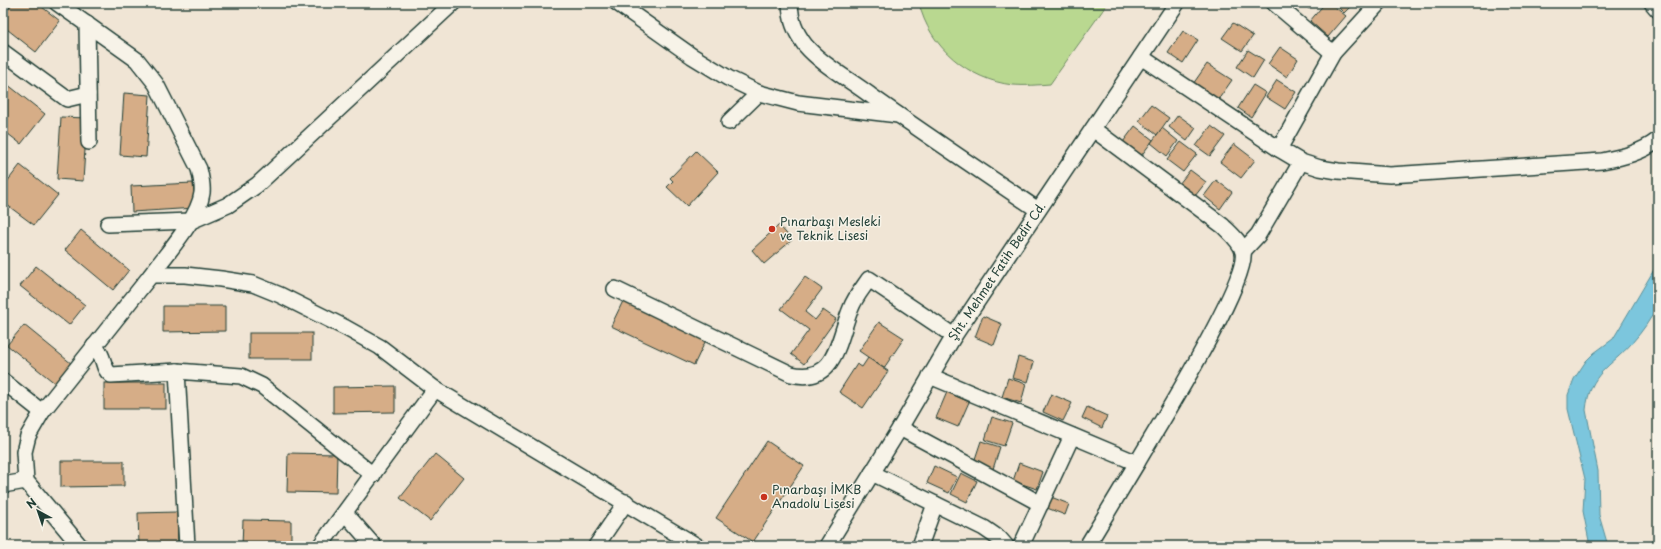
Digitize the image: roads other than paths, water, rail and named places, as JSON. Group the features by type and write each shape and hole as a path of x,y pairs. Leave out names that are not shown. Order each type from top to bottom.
{"street":[{"path":"57,3 137,60 156,84 199,169 202,183 202,195 198,208 191,221 42,412 28,436 24,452 26,481 80,546"},
{"path":"108,224 191,221 228,205 257,185 453,3"},
{"path":"617,3 692,56 728,78 759,93 798,103 899,115"},
{"path":"790,3 791,19 796,32 806,46 824,61 899,115 1038,210"},
{"name":"Şht. Mehmet Fatih Bedir Cd.","path":"827,546 900,428 954,336 1177,3"},
{"path":"1274,3 1333,53"},
{"path":"1279,150 1333,53 1379,3"},
{"path":"1652,3 1658,10"},
{"path":"87,24 89,142"},
{"path":"3,52 67,99 88,94"},
{"path":"1141,57 1279,150 1301,162 1320,168 1338,171 1390,175 1602,161 1623,157 1637,152 1658,140"},
{"path":"729,122 759,93"},
{"path":"1093,129 1223,226 1237,240 1243,251"},
{"path":"1087,546 1137,463 1225,308 1240,272 1243,251 1258,235 1301,162"},
{"path":"150,275 185,275 253,284 273,292 346,328 380,347 435,389 626,502 697,546"},
{"path":"615,289 791,374 801,376 816,374 832,359 840,345 851,308 857,295 870,279 954,336"},
{"path":"94,346 102,355 105,368 111,374 177,371 240,376 262,386 373,475"},
{"path":"177,371 187,546"},
{"path":"930,376 1137,463"},
{"path":"3,381 42,412"},
{"path":"320,546 435,389"},
{"path":"900,428 1041,504"},
{"path":"1021,546 1072,436"},
{"path":"872,473 984,528 1000,539 1006,546"},
{"path":"3,485 26,481"},
{"path":"596,546 626,502"},
{"path":"920,546 935,504"},
{"path":"345,513 374,546"}],"water":[{"path":"1658,263 1657,307 1646,326 1636,339 1602,372 1592,387 1588,397 1586,410 1598,471 1599,515 1608,546 1590,546 1583,511 1585,479 1568,409 1568,395 1574,379 1586,361 1613,339"}],"place":[{"name":"Pınarbaşı Mesleki ve Teknik Lisesi","path":"772,229"},
{"name":"Pınarbaşı İMKB Anadolu Lisesi","path":"764,497"}]}
